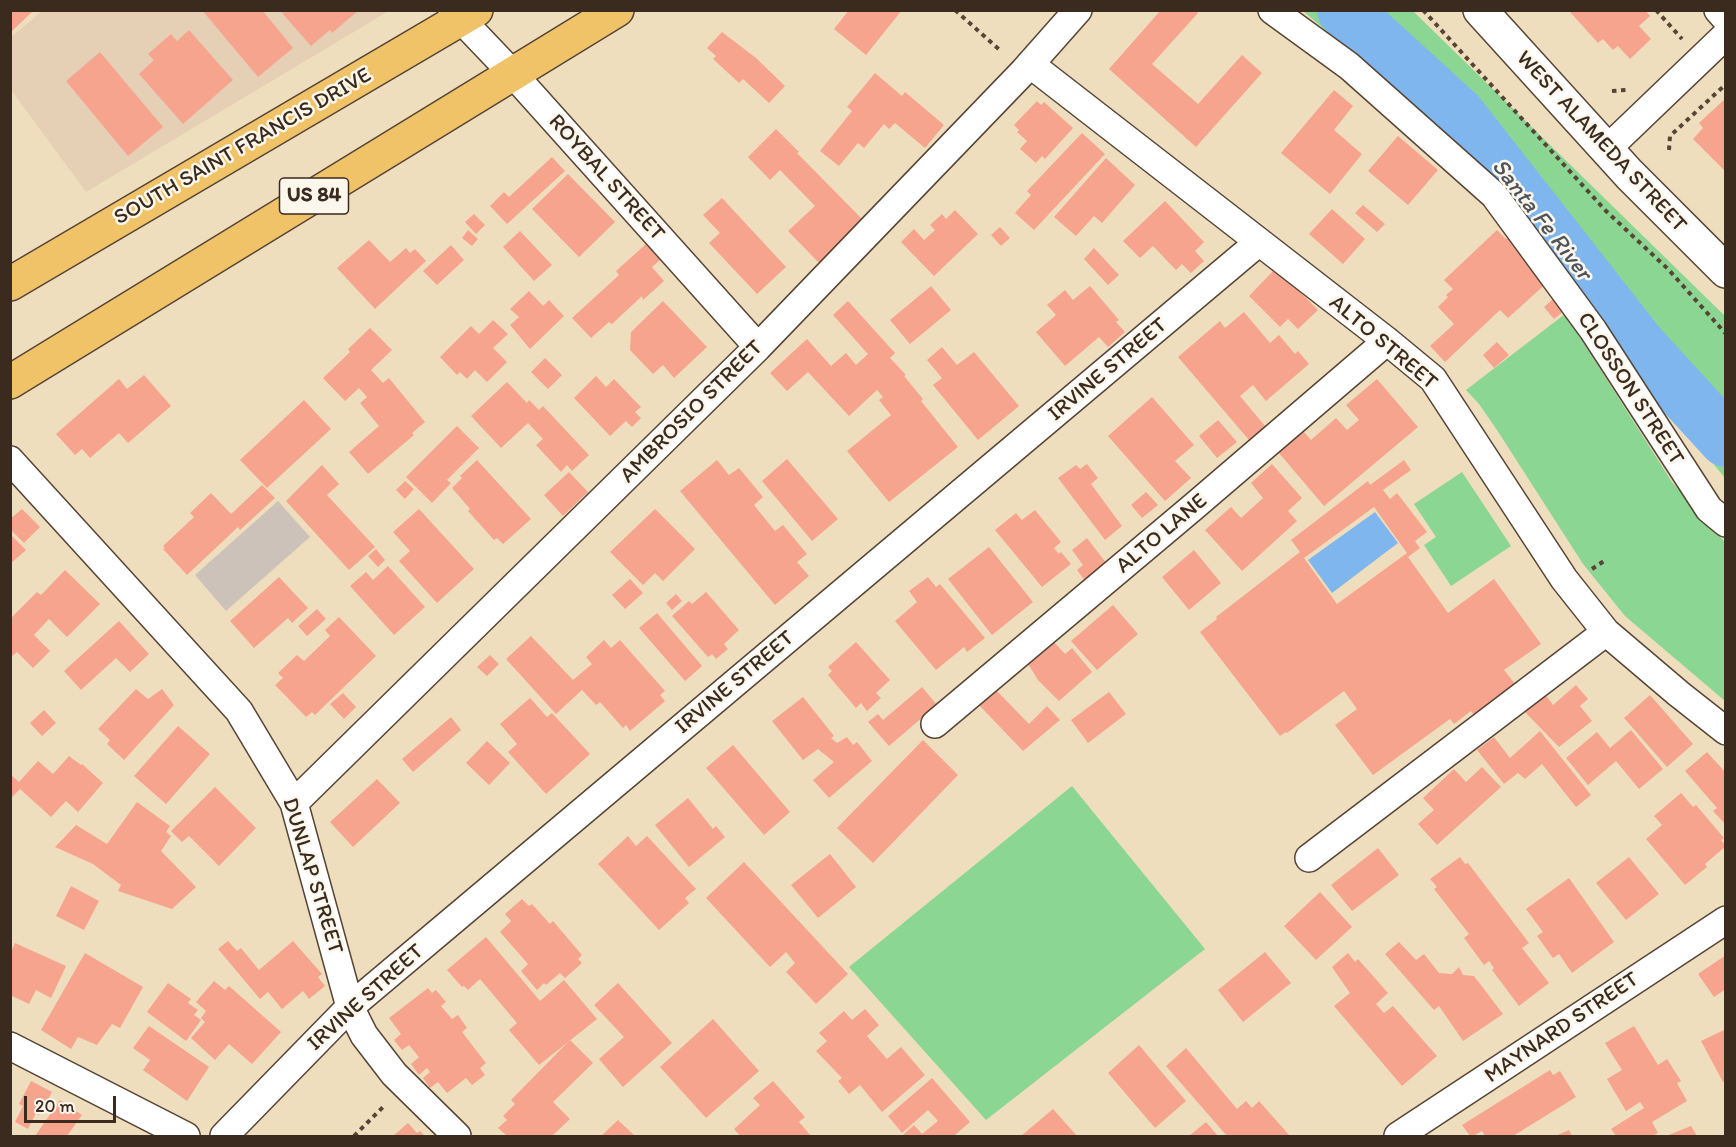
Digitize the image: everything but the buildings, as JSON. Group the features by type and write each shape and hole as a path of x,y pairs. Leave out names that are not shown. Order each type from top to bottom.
{"highway":[{"name":"US 84","path":"10,382 617,10"},
{"name":"SOUTH SAINT FRANCIS DRIVE","path":"10,284 463,14"}],"street":[{"name":"AMBROSIO STREET","path":"294,803 758,347 1027,68 1078,10"},
{"name":"CLOSSON STREET","path":"1272,10 1349,66 1494,195 1593,330 1709,509 1725,523"},
{"name":"WEST ALAMEDA STREET","path":"1480,10 1606,150 1725,271"},
{"path":"1719,10 1725,19"},
{"name":"ROYBAL STREET","path":"463,14 513,74 758,347"},
{"path":"1606,150 1725,35"},
{"name":"ALTO STREET","path":"1027,68 1259,242 1433,379 1564,579 1606,632 1725,731"},
{"name":"IRVINE STREET","path":"224,1137 350,1007 1259,242"},
{"name":"ALTO LANE","path":"935,724 1201,501 1387,341"},
{"name":"DUNLAP STREET","path":"10,460 239,711 294,803 350,1007 364,1035 394,1074 457,1137"},
{"path":"1309,858 1606,632"},
{"name":"MAYNARD STREET","path":"1407,1134 1725,920"},
{"path":"10,1046 186,1137"}],"path":[{"path":"955,10 1027,68"},
{"path":"1423,10 1606,211 1668,269 1725,334"},
{"path":"1656,10 1688,45"},
{"path":"1669,150 1670,136 1725,84"},
{"path":"1584,575 1607,560"},
{"path":"354,1137 386,1104"}],"shaded area":[{"path":"42,11 389,11 86,192 11,90 10,38"},
{"path":"278,501 310,537 226,611 195,575"}],"green space":[{"path":"1303,11 1413,11 1725,316 1725,478 1691,437 1498,178"},
{"path":"1565,314 1672,482 1725,542 1725,701 1625,616 1583,564 1497,430 1466,390"},
{"path":"1462,472 1511,546 1451,586 1424,545 1436,537 1414,504"},
{"path":"1072,786 1205,949 986,1120 849,967"}],"water":[{"path":"1375,512 1398,543 1332,593 1308,560"}],"waterway":[{"name":"Santa Fe River","path":"1344,10 1458,114 1638,344 1726,440"}]}
